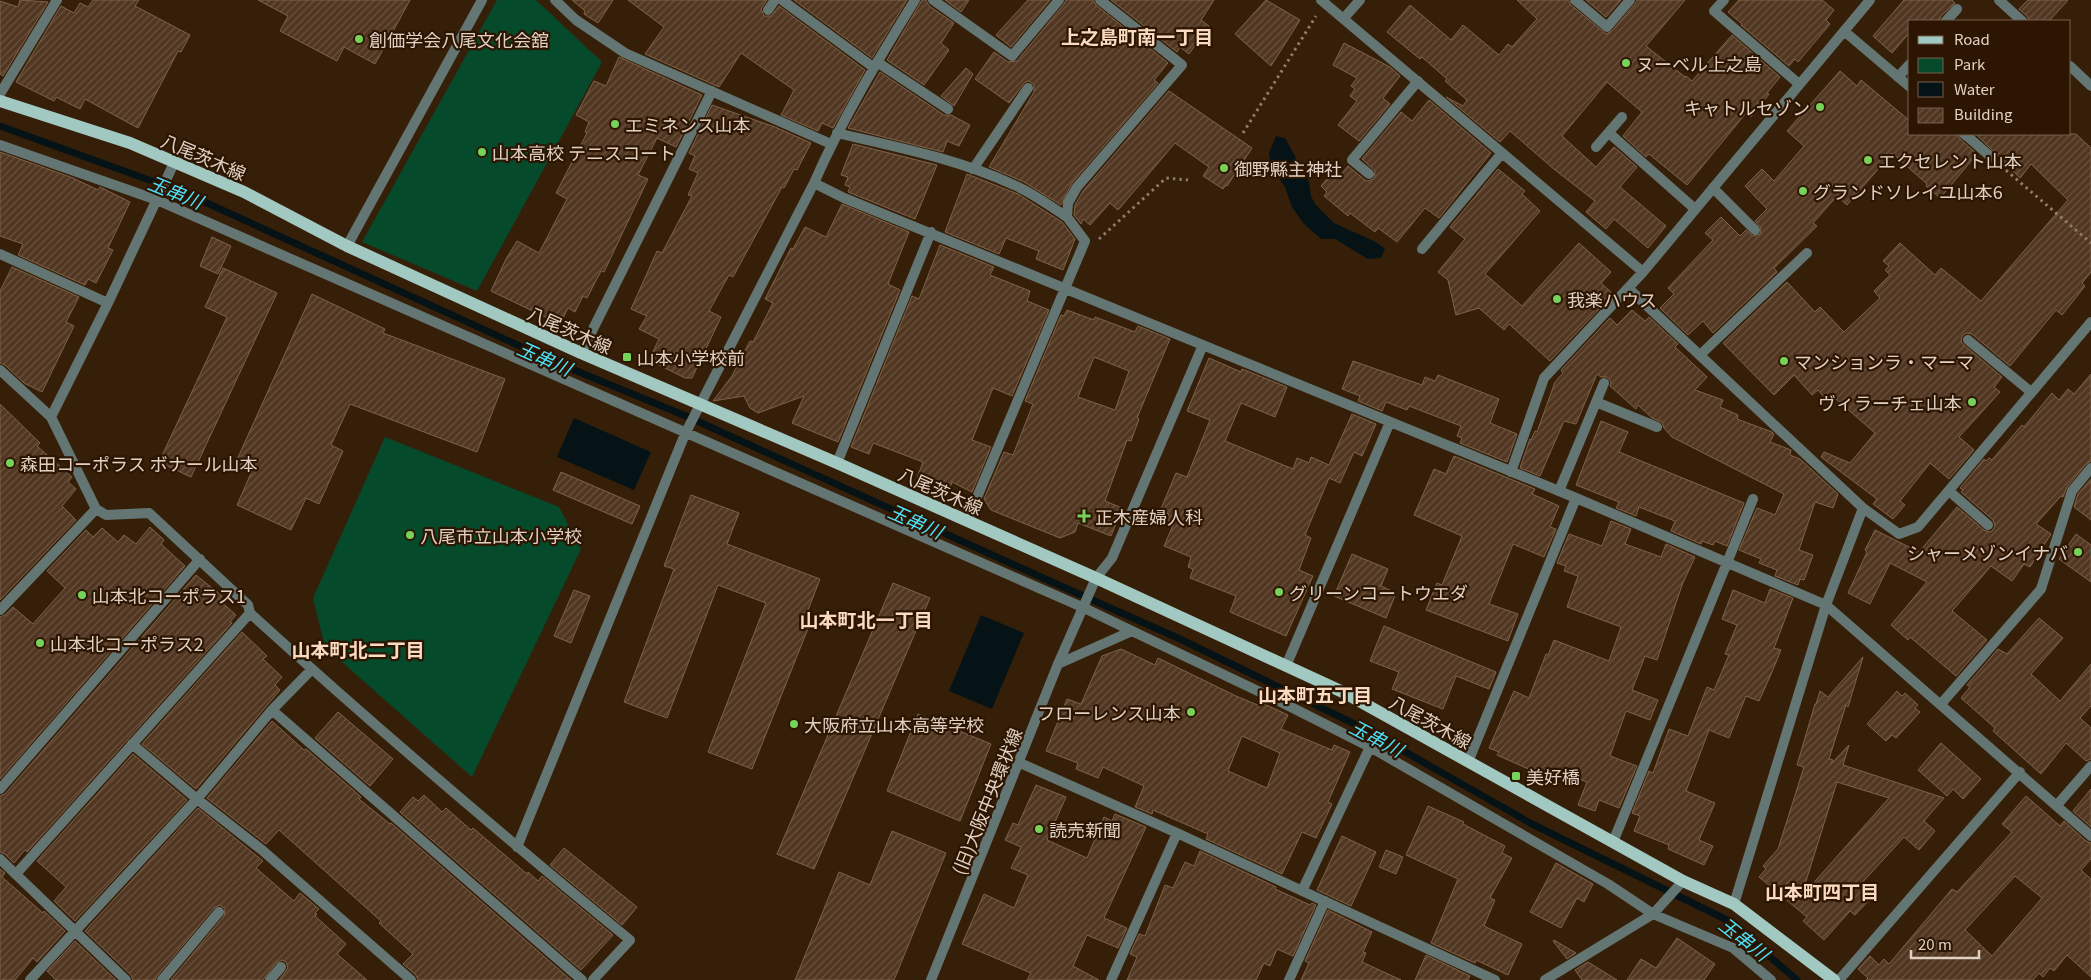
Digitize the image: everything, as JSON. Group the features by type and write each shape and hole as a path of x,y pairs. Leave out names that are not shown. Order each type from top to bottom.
{"main road":[{"name":"八尾茨木線","path":"0,101 130,143 172,168 244,192 346,246 581,353 837,463 1096,578 1345,693 1683,881 1734,904 1834,980"}],"street":[{"path":"0,94 57,0"},
{"path":"346,246 482,0"},
{"path":"555,0 576,20 625,53 831,144"},
{"path":"768,10 775,0"},
{"path":"782,0 875,65 948,109"},
{"path":"517,847 685,434 814,183 831,144 875,65 915,0"},
{"path":"933,0 1012,56 1058,0"},
{"path":"1067,216 1068,203 1077,187 1182,65 1100,0"},
{"path":"1344,18 1360,0"},
{"path":"1576,0 1607,27 1630,0"},
{"path":"1724,0 1714,11 1799,84"},
{"path":"1511,472 1544,378 1643,272 1870,0"},
{"path":"1999,0 2021,20"},
{"path":"1323,1 1643,272"},
{"path":"1947,20 1957,8"},
{"path":"1844,31 1908,85"},
{"path":"1898,77 1908,66"},
{"path":"2071,67 2091,86"},
{"path":"1369,174 1352,160 1418,81"},
{"path":"973,169 1028,88"},
{"path":"581,353 712,91"},
{"path":"1596,147 1622,117"},
{"path":"1609,132 1696,209"},
{"path":"837,133 928,155 1015,185 1067,216 1085,241 967,521"},
{"path":"1967,135 1992,157"},
{"path":"0,144 157,199 685,434 1082,607 1283,703 1370,747 1608,884 1653,914 1733,948 1771,980"},
{"path":"1422,249 1502,152"},
{"path":"51,417 172,168"},
{"path":"814,183 844,198 931,232 1203,346 1576,498 1826,605 2020,772 2091,836"},
{"path":"1713,188 1755,230"},
{"path":"837,463 931,232"},
{"path":"1700,355 1807,253"},
{"path":"0,254 108,303"},
{"path":"1628,288 1863,508 1899,534 1918,527 2091,322"},
{"path":"1968,340 2031,392"},
{"name":"(旧)大阪中央環状線","path":"931,980 1082,607 1096,578 1112,558 1203,346"},
{"path":"0,370 51,417 96,508 106,516 149,513 248,606 250,613 312,669 517,847 630,940 593,980"},
{"path":"1559,491 1604,382"},
{"path":"1596,402 1656,427"},
{"path":"1286,666 1390,422"},
{"path":"1941,704 2041,588 2072,491 2091,468"},
{"path":"1949,491 1988,525"},
{"path":"1468,762 1576,498"},
{"path":"1613,842 1753,499"},
{"path":"0,610 96,508"},
{"path":"1734,904 1826,605 1863,508"},
{"path":"0,789 200,559"},
{"path":"16,874 250,613"},
{"path":"1058,664 1132,632"},
{"path":"30,980 197,799 272,710 312,669"},
{"path":"272,710 582,980"},
{"path":"132,744 197,799 262,850 411,980"},
{"path":"1302,891 1370,747"},
{"path":"1020,763 1177,833 1495,980"},
{"path":"2057,805 2091,766"},
{"path":"1839,980 2020,772"},
{"path":"1111,980 1177,833"},
{"path":"0,859 126,980"},
{"path":"1545,980 1653,914 1683,881"},
{"path":"1289,980 1325,901"},
{"path":"162,980 219,912"},
{"path":"270,980 281,967"}],"path":[{"path":"1243,133 1323,1"},
{"path":"1992,157 2091,244"},
{"path":"1085,241 1095,243 1166,178 1188,180"}],"green space":[{"name":"山本高校 テニスコート","path":"497,0 536,0 602,62 477,291 362,242"},
{"path":"385,437 559,507 581,549 472,777 325,647 313,598"}],"water":[{"path":"1276,136 1285,138 1309,182 1311,196 1315,204 1334,223 1376,242 1385,249 1381,258 1368,259 1335,239 1321,239 1303,223 1292,207 1285,187 1271,167 1269,153"},
{"path":"574,418 651,452 634,490 557,457"},
{"path":"981,615 1024,633 992,709 949,691"}],"building":[{"path":"20,0 48,2 3,76 0,74 0,1 18,7"},
{"path":"93,0 139,0 135,6 190,35 181,52 178,51 138,128 85,99 80,109 56,97 54,101 16,82 61,6 74,13 80,3 88,7"},
{"name":"創価学会八尾文化会舘","path":"258,0 410,0 375,64 344,47 337,61 280,31 288,16"},
{"path":"572,0 613,0 598,23 584,14 585,11"},
{"path":"628,0 767,0 761,9 764,16 771,16 779,6 865,70 833,128 822,123 818,131 781,115 794,90 741,53 719,87 645,54 664,27"},
{"path":"794,0 907,0 872,58"},
{"path":"922,0 926,0 929,6 954,23 941,43 949,50 924,85 887,60"},
{"path":"945,0 969,0 961,12"},
{"path":"1028,0 1050,0 1011,47 996,35"},
{"path":"1066,0 1093,0 1096,5 1168,63 1154,80 1158,83 1072,183 1061,205 1024,182 989,167 1034,92 1034,85 1029,81 1025,82 1009,103 975,79 994,52 1008,62 1017,61"},
{"path":"1111,0 1214,0 1201,20 1209,26 1189,54 1180,47 1177,52"},
{"path":"1266,0 1300,20 1271,66 1235,34"},
{"path":"1517,0 1568,0 1571,5 1606,34 1612,31 1637,0 1685,0 1646,46 1692,81 1732,35 1780,77 1751,117 1746,113 1687,185 1649,154 1646,157 1623,136 1642,112 1607,82 1562,136 1596,167 1614,147 1637,167 1620,187 1666,226 1648,248 1614,219 1606,229 1586,212 1595,201 1510,131 1500,142 1446,97 1463,106 1467,100 1445,81 1447,79 1422,57 1420,59 1387,32 1410,5 1451,40 1463,25 1499,55 1508,44 1512,47 1537,19"},
{"path":"1586,0 1621,0 1606,17"},
{"path":"1739,0 1822,0 1834,10 1826,20 1830,24 1798,62 1795,59 1789,66 1728,12"},
{"path":"1904,0 1952,0 1955,3 1941,16 1939,20 1908,20 1908,34 1892,53 1873,36"},
{"path":"2028,0 2068,0 2050,20 2029,20 2019,9"},
{"path":"1344,43 1390,67 1400,76 1383,98 1390,104 1359,141 1338,125 1357,101 1350,96 1355,89 1351,86 1357,78 1333,65"},
{"path":"619,57 702,95 676,147 657,138 638,175 648,179 604,272 601,271 587,298 583,296 575,312 568,308 560,324 491,291 517,241 539,253 567,199 556,193 587,133 585,132 589,122 576,115 594,81 606,86"},
{"path":"966,68 973,74 954,106 941,96"},
{"path":"1840,71 1857,86 1861,80 1908,119 1908,135 1958,135 1977,154 1940,198 1892,153 1847,205 1837,196 1813,223 1817,226 1774,268 1777,272 1713,333 1703,321 1688,335 1660,308 1674,294 1668,288 1713,240 1705,233 1721,217 1740,236 1746,230 1753,236 1760,234 1761,228 1755,221 1767,209 1745,186 1762,169 1774,181 1804,146 1787,131"},
{"path":"880,72 944,115 951,115 970,125 959,146 947,141 943,152 848,128"},
{"path":"1169,91 1252,148 1227,186 1223,189 1203,176 1209,167 1175,143 1118,210 1110,203 1090,225 1083,219 1081,224 1074,215 1075,205 1083,191"},
{"path":"1429,100 1491,153 1439,218 1425,208 1397,242 1378,228 1375,232 1350,213 1348,216 1324,196 1327,192 1321,186 1333,172 1339,177 1348,166 1365,180 1374,179 1375,171 1362,159 1401,112 1412,121"},
{"path":"712,105 775,127 811,143 797,170 794,169 784,188 782,187 733,277 729,275 709,311 721,317 692,378 685,378 649,360 659,339 639,329 647,316 631,309 657,251 662,253 692,196 688,195 698,173 689,169 695,156 689,153"},
{"path":"2076,134 2091,148 2091,272 2082,283 2085,286 2062,315 2056,310 2010,366 1972,334 1966,333 1962,336 1961,342 2002,377 1994,387 2000,392 1959,437 1974,450 1949,479 1930,463 1900,501 1905,505 1893,519 1873,504 1877,499 1821,457 1824,452 1850,463 1875,433 1836,399 1830,404 1818,390 1812,395 1794,375 1774,395 1723,343 1787,282 1815,312 1820,307 1844,332 1880,298 1874,291 1890,275 1885,270 1889,266 1883,261 1900,243 1935,275 1941,268 1981,301 2068,200 2031,164 2020,178 1977,135"},
{"path":"853,144 937,165 915,219 848,192 850,187 845,185 848,177 841,175"},
{"path":"0,152 73,178 98,190 100,187 130,202 108,248 113,250 96,283 88,279 85,285 18,255 23,244 0,236"},
{"path":"1498,169 1525,191 1522,194 1540,211 1485,274 1522,306 1579,243 1611,272 1601,283 1611,292 1598,307 1599,309 1550,361 1509,324 1504,330 1479,308 1456,315 1448,280 1438,272 1465,239 1450,227"},
{"path":"967,174 1018,194 1062,222 1075,239 1063,270 1036,259 1039,251 1006,238 999,254 945,232"},
{"path":"842,204 909,232 888,284 900,290 838,442 792,423 804,396 758,413 750,408 744,396 713,401 732,376 750,341 753,342 773,303 765,299 791,248 793,249 805,227 826,237"},
{"path":"212,237 231,246 218,274 200,266"},
{"path":"940,245 994,267 990,275 1030,291 1027,301 1049,310 1012,396 993,388 972,440 991,447 972,492 952,482 949,491 917,478 923,462 873,443 869,454 851,447 912,296 919,299"},
{"path":"12,267 79,297 66,322 74,326 42,392 24,383 5,365 0,363 0,291"},
{"path":"223,268 277,293 191,477 159,462 227,317 205,307"},
{"path":"312,294 385,329 383,333 505,379 477,452 350,404 331,445 343,451 319,504 306,498 291,530 237,505 252,471 235,464"},
{"path":"1067,310 1094,320 1095,317 1135,332 1138,326 1170,339 1137,418 1139,419 1131,441 1127,440 1105,501 1122,508 1111,536 1078,523 1075,532 1060,538 991,510 984,499 1004,452 1013,455 1033,404 1025,401 1061,315 1064,316","holes":["1094,357 1129,371 1115,410 1078,397"]},
{"path":"1632,310 1645,321 1649,317 1678,344 1675,347 1707,377 1695,390 1723,400 1720,407 1738,415 1737,419 1772,432 1774,434 1770,442 1791,450 1790,455 1800,459 1838,494 1833,508 1815,502 1799,550 1813,555 1804,580 1800,579 1798,585 1775,576 1777,570 1759,563 1761,559 1739,550 1757,508 1775,515 1784,494 1672,437 1664,428 1662,422 1652,418 1638,405 1636,409 1610,386 1611,382 1607,377 1601,377 1597,374 1576,424 1564,421 1540,476 1520,468 1530,439 1535,431 1537,432 1555,382 1563,373 1561,370 1610,318 1617,325"},
{"path":"1209,358 1241,372 1242,369 1287,387 1275,417 1241,403 1225,441 1293,469 1297,458 1309,463 1311,457 1329,465 1352,414 1376,424 1362,456 1354,452 1340,483 1329,478 1305,535 1311,538 1299,570 1313,576 1286,636 1230,612 1236,596 1190,578 1193,569 1188,567 1191,557 1164,546 1174,523 1166,519 1169,514 1160,511 1176,473 1187,477 1210,420 1187,411"},
{"path":"1353,361 1422,385 1425,377 1435,381 1438,375 1499,399 1490,423 1517,434 1507,462 1460,443 1462,438 1457,436 1461,426 1409,406 1407,410 1386,402 1382,411 1358,401 1360,396 1342,389"},
{"path":"2091,374 2091,461 2086,464 2067,487 2063,497 2061,496 2036,524 2051,534 2030,567 2024,564 2012,581 1991,566 1952,611 1987,640 1956,676 1910,637 1908,640 1891,625 1927,582 1890,563 1870,604 1848,593 1867,552 1865,550 1875,530 1919,552 1957,507 1984,530 1990,532 1993,530 1995,526 1993,520 1961,492 1963,490 1960,488 1984,459 1986,461 1989,458 1992,460 2022,425 2024,427 2052,393 2059,400 2068,389 2074,394"},
{"path":"0,404 40,443 37,446 72,477 68,482 76,489 62,506 76,520 0,600"},
{"path":"1601,421 1628,432 1619,452 1744,503 1727,546 1715,541 1713,545 1702,541 1701,544 1671,531 1675,521 1639,507 1636,516 1616,508 1619,502 1576,485"},
{"path":"1454,456 1535,489 1532,494 1559,506 1550,527 1556,529 1544,557 1513,544 1489,604 1518,614 1508,641 1426,610 1437,583 1442,585 1462,536 1414,515 1434,469 1446,474"},
{"path":"561,472 640,506 632,524 553,490"},
{"path":"2091,479 2091,520 2074,507 2078,494"},
{"path":"691,495 739,513 727,544 820,579 803,623 809,626 752,769 708,752 766,603 718,585 667,718 624,702 674,569 664,566"},
{"path":"1611,521 1631,529 1625,544 1661,557 1666,544 1695,557 1682,585 1657,660 1645,656 1632,690 1658,700 1650,720 1626,711 1610,756 1637,766 1619,808 1599,800 1595,811 1578,805 1587,782 1555,771 1550,784 1531,776 1533,771 1497,755 1499,752 1489,748 1514,691 1529,698 1546,654 1548,655 1554,640 1609,661 1621,627 1567,607 1578,576 1564,571 1566,566 1557,563 1569,534 1602,546"},
{"path":"150,527 164,540 161,544 185,566 0,779 0,617 13,607 33,624 65,588 47,571 86,530 93,537 102,528 118,542 124,535 136,544"},
{"name":"シャーメゾンイナバ","path":"2076,534 2091,545 2091,582 2059,559"},
{"path":"1352,554 1388,569 1381,586 1396,593 1386,618 1334,596"},
{"path":"196,575 222,596 219,600 236,615 230,622 232,623 27,852 25,850 14,863 5,854 0,852 0,796 5,794"},
{"path":"893,583 930,598 814,869 777,854"},
{"path":"1770,589 1793,598 1774,648 1781,650 1772,672 1759,701 1746,696 1729,738 1709,730 1686,791 1715,803 1699,840 1713,846 1704,865 1668,849 1669,845 1634,831 1640,816 1632,813 1649,771 1653,773 1669,729 1688,736 1707,687 1714,690 1729,655 1725,654 1737,625 1722,619 1733,590 1765,603"},
{"path":"574,590 590,596 571,643 554,636"},
{"path":"2039,618 2063,638 2031,674 2060,701 2091,664 2091,706 2080,718 2091,728 2091,759 2086,761 2066,743 2041,774 1993,731 1995,728 1961,698 1970,687 1967,685 1998,649 2007,654"},
{"path":"1384,626 1496,672 1489,689 1456,676 1443,709 1392,689 1399,672 1370,661"},
{"path":"242,632 267,656 263,659 282,677 275,685 280,690 196,789 142,744"},
{"path":"1121,649 1155,665 1158,658 1236,696 1260,706 1262,703 1288,715 1281,729 1332,750 1334,745 1350,752 1328,802 1332,804 1316,838 1302,832 1282,874 1206,839 1208,834 1153,810 1152,814 1135,807 1144,786 1103,767 1098,778 1076,769 1078,763 1046,751 1067,699 1081,704 1102,656","holes":["1242,736 1280,753 1267,788 1228,771"]},
{"path":"1863,657 1848,707 1846,705 1829,759 1833,760 1831,764 1849,745 1843,765 1944,798 1924,821 1935,831 1919,850 1904,837 1859,886 1872,897 1855,915 1850,911 1824,940 1803,921 1807,917 1759,877 1766,869 1763,866 1778,849 1804,767 1797,765 1820,691 1828,697","holes":["1837,782 1889,798 1801,897"]},
{"path":"1897,691 1902,696 1905,693 1918,705 1915,708 1920,712 1896,738 1892,735 1886,741 1867,724"},
{"path":"338,712 393,759 370,786 315,738"},
{"path":"918,714 991,744 960,821 887,791"},
{"path":"272,721 361,797 359,799 391,823 571,980 418,980 416,975 403,964 413,954 379,923 381,921 279,830 266,844 207,798"},
{"path":"1941,743 1981,779 1963,799 1953,789 1947,796 1918,770"},
{"path":"133,754 187,800 75,921 54,901 66,887 37,861"},
{"path":"1036,785 1066,797 1047,840 1087,858 1104,817 1112,821 1115,814 1146,827 1104,918 1127,928 1118,948 1087,935 1073,966 1099,980 1027,980 1031,973 962,944 984,894 1014,908 1028,875 1011,868 1021,847 1005,840 1013,823 1018,825"},
{"path":"2091,789 2091,827 2073,811"},
{"path":"424,795 442,812 446,808 471,830 473,828 527,874 528,872 538,881 542,876 613,935 581,970 400,812 413,797 418,801"},
{"path":"2026,796 2060,826 2064,821 2086,841 2091,843 2091,859 2081,870 2091,879 2091,977 2067,955 2054,971 2050,968 2043,977 2039,973 2033,980 1866,980 1868,978 1858,969 1870,956 1879,965 1884,959 1889,964 1952,889 1957,892 2012,832 2002,824","holes":["2015,876 2042,898 1992,956 1965,930"]},
{"path":"1428,806 1464,822 1463,824 1505,846 1502,853 1512,858 1490,898 1495,900 1484,926 1522,944 1508,975 1476,960 1475,963 1431,943 1458,879 1406,855"},
{"path":"198,808 263,861 256,868 294,901 300,893 319,909 315,916 346,944 337,954 367,980 279,980 288,968 286,962 282,960 276,963 263,980 171,980 224,916 225,909 220,905 214,908 155,980 133,980 131,975 85,931"},
{"path":"892,831 946,853 894,980 795,980 839,872 870,885"},
{"path":"1342,836 1376,852 1351,906 1317,890"},
{"path":"564,848 637,907 622,925 550,865"},
{"path":"1386,850 1403,857 1396,874 1379,867"},
{"path":"1200,851 1276,887 1275,889 1310,905 1312,903 1316,905 1293,956 1277,949 1270,966 1264,963 1256,980 1127,980 1137,957 1130,954 1139,934 1145,936 1165,885 1173,888 1185,862 1194,866"},
{"path":"1556,863 1593,884 1584,902 1577,898 1561,928 1530,912"},
{"path":"0,869 5,873 2,877 43,913 44,911 65,931 37,962 33,958 15,980 0,980"},
{"path":"1328,910 1372,932 1363,952 1366,953 1362,962 1401,980 1301,980 1309,963 1305,961"},
{"path":"1677,938 1715,964 1704,980 1627,980 1641,959 1656,968"},
{"path":"1554,940 1576,953 1567,959"},
{"path":"75,941 116,980 56,980 47,971"},
{"path":"1426,955 1470,976 1468,980 1415,980"},
{"path":"1588,962 1617,980 1582,980 1575,970"}],"waterway":[{"name":"玉串川","path":"0,126 185,193 557,363 686,416 1180,639 1365,729 1532,824 1727,920 1797,980"}],"place":[{"name":"創価学会八尾文化会舘","path":"359,39"},
{"name":"ヌーベル上之島","path":"1626,63"},
{"name":"キャトルセゾン","path":"1820,107"},
{"name":"エミネンス山本","path":"615,124"},
{"name":"山本高校 テニスコート","path":"482,152"},
{"name":"エクセレント山本","path":"1868,160"},
{"name":"御野縣主神社","path":"1224,168"},
{"name":"グランドソレイユ山本6","path":"1803,191"},
{"name":"我楽ハウス","path":"1557,299"},
{"name":"山本小学校前","path":"627,357"},
{"name":"マンションラ・マーマ","path":"1784,361"},
{"name":"ヴィラーチェ山本","path":"1972,402"},
{"name":"森田コーポラス ボナール山本","path":"10,463"},
{"name":"正木産婦人科","path":"1084,516"},
{"name":"八尾市立山本小学校","path":"410,535"},
{"name":"シャーメゾンイナバ","path":"2078,552"},
{"name":"グリーンコートウエダ","path":"1279,592"},
{"name":"山本北コーポラス1","path":"82,595"},
{"name":"山本北コーポラス2","path":"40,643"},
{"name":"フローレンス山本","path":"1191,712"},
{"name":"大阪府立山本高等学校","path":"794,724"},
{"name":"美好橋","path":"1516,776"},
{"name":"読売新聞","path":"1039,829"}],"district":[{"name":"上之島町南一丁目","path":"1137,35"},
{"name":"山本町北一丁目","path":"866,618"},
{"name":"山本町北二丁目","path":"358,648"},
{"name":"山本町五丁目","path":"1315,693"},
{"name":"山本町四丁目","path":"1822,890"}]}
